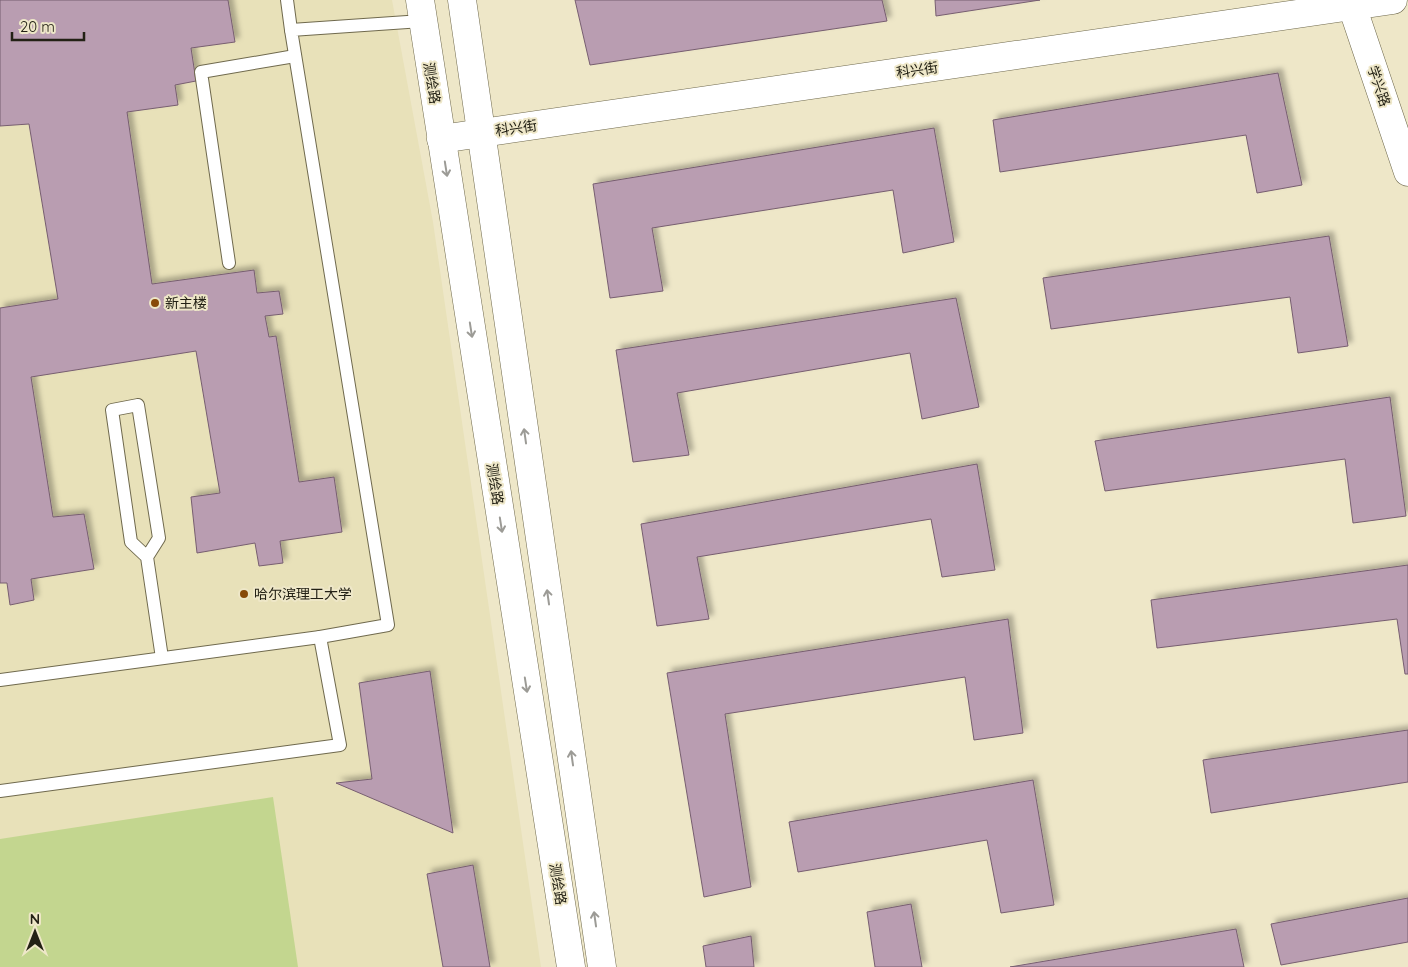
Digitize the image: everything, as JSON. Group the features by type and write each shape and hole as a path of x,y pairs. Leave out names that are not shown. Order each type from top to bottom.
{"main road":[{"path":"462,0 602,967"},
{"name":"科兴街","path":"441,139 1351,3 1393,0"},
{"name":"学兴路","path":"1351,3 1408,172"},
{"name":"测绘路","path":"421,10 571,967"}],"lane":[{"path":"0,680 320,637 388,625 286,0"},
{"path":"291,30 421,10"},
{"path":"229,263 201,72 295,56"},
{"path":"147,557 159,538 138,405 112,410 131,542 147,557 162,658"},
{"path":"0,790 340,745 320,637"}],"shaded area":[{"name":"哈尔滨理工大学","path":"0,0 392,0 433,222 541,967 0,967"}],"green space":[{"path":"273,797 298,967 0,967 0,839"}],"building":[{"name":"新主楼","path":"0,0 228,0 235,42 191,48 196,81 175,85 178,105 127,112 152,284 254,270 257,293 279,291 283,314 265,316 269,337 276,336 299,482 334,477 342,532 280,541 283,563 259,566 255,543 197,553 191,497 220,493 196,351 31,377 53,517 84,514 94,569 31,579 34,600 10,605 7,583 0,583 0,308 58,299 29,124 0,126"},
{"path":"575,0 882,0 887,21 590,65"},
{"path":"935,0 1040,0 936,16"},
{"path":"1278,73 1302,185 1257,193 1246,135 1000,172 993,120"},
{"path":"934,128 954,242 903,253 893,190 652,228 663,291 610,298 593,184"},
{"path":"1329,236 1348,346 1298,353 1290,297 1051,329 1043,278"},
{"path":"956,298 979,407 922,419 910,353 677,393 689,455 633,462 616,350"},
{"path":"1390,397 1406,516 1353,523 1345,459 1105,491 1095,441"},
{"path":"977,464 995,570 942,577 931,519 697,557 709,619 657,626 641,524"},
{"path":"1408,565 1408,674 1405,674 1397,619 1157,648 1151,600"},
{"path":"1008,619 1023,733 974,740 965,677 725,714 751,887 704,897 667,673"},
{"path":"430,671 453,833 336,783 372,779 359,683"},
{"path":"1408,730 1408,782 1211,813 1203,760"},
{"path":"1033,780 1054,905 1001,913 987,840 798,872 789,822"},
{"path":"473,865 490,967 443,967 427,874"},
{"path":"1408,898 1408,942 1281,965 1271,924"},
{"path":"911,904 922,967 875,967 867,912"},
{"path":"1236,929 1244,967 1010,967"},
{"path":"751,936 754,967 706,967 703,946"}],"place":[{"name":"新主楼","path":"155,303"},
{"name":"哈尔滨理工大学","path":"244,594"}]}
